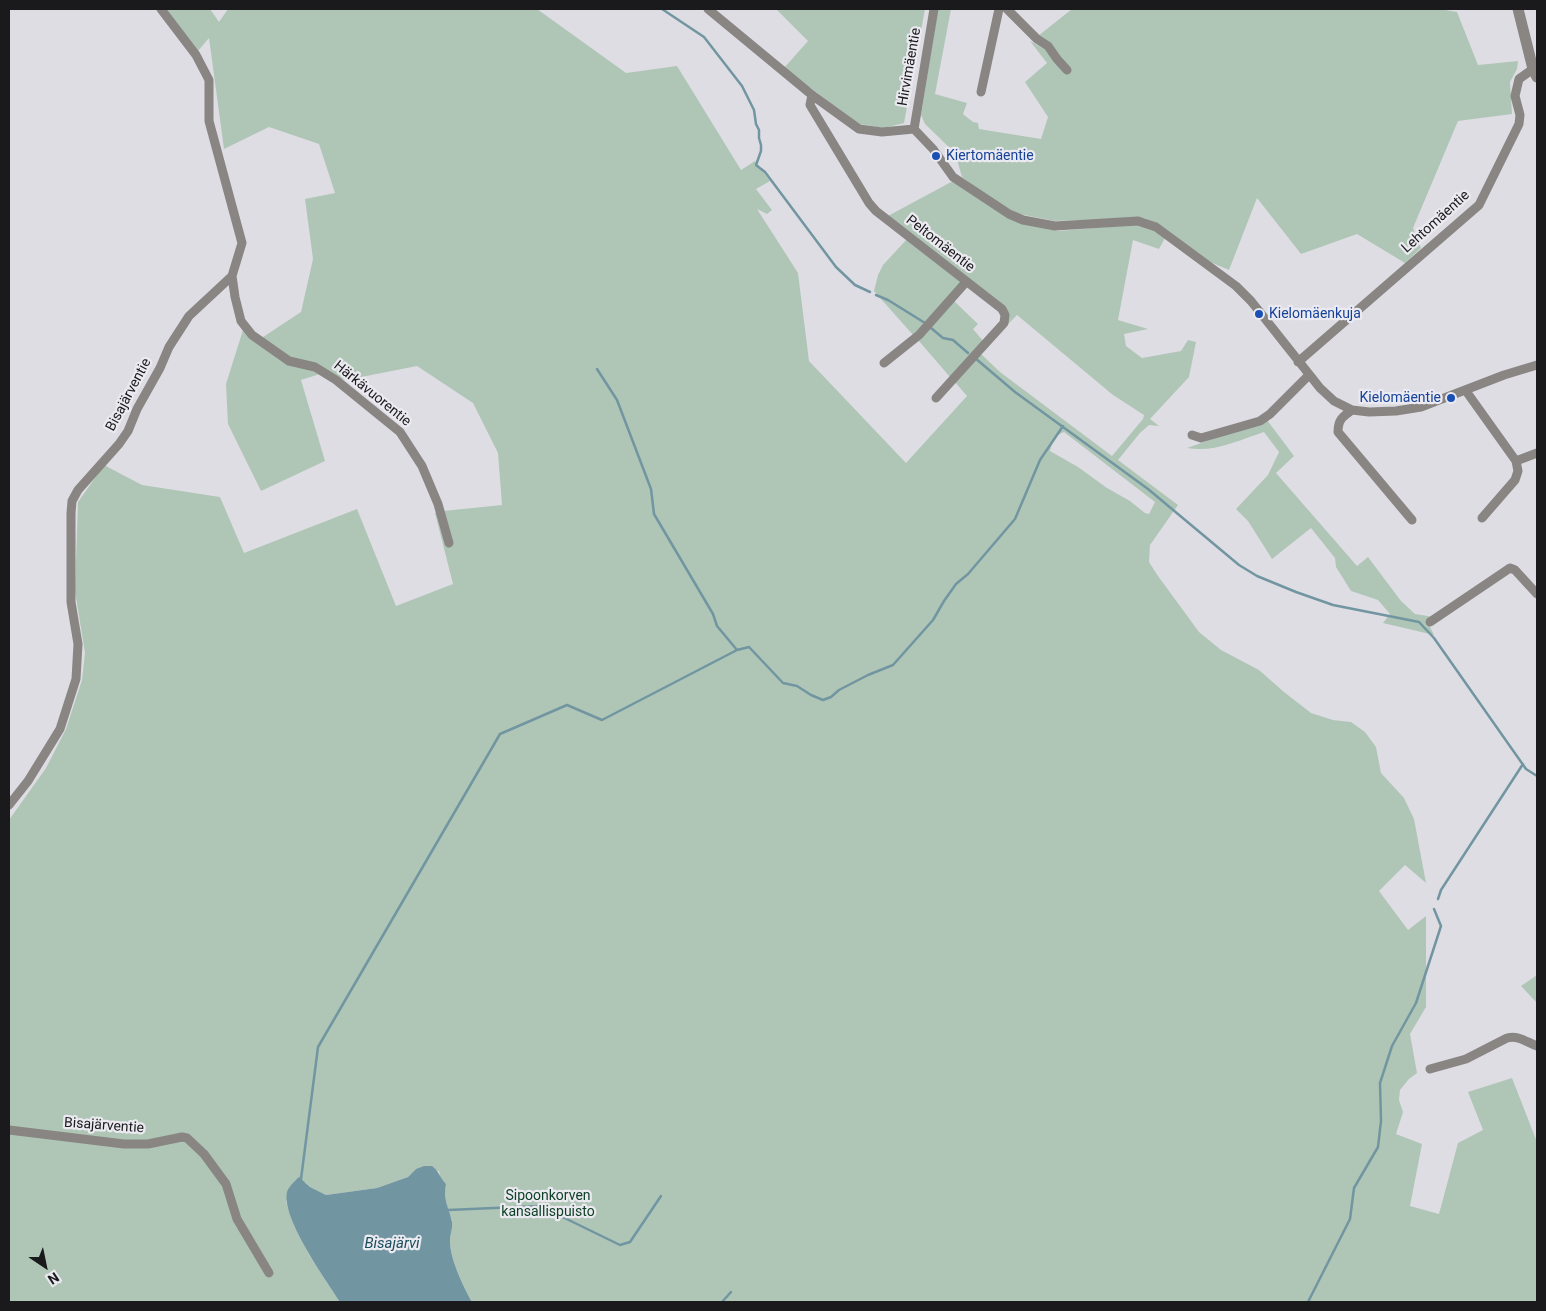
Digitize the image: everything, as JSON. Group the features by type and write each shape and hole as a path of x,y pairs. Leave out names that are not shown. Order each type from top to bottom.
{"street":[{"path":"161,9 196,55 209,80 209,121 242,243 232,276"},
{"path":"708,9 812,95 859,128 882,132 914,129 933,149 953,177 1009,214 1023,220 1055,226 1138,221 1156,227 1236,286 1251,301 1308,375 1328,397 1352,410 1369,412 1421,408 1504,375 1537,365"},
{"name":"Hirvimäentie","path":"914,129 934,9"},
{"path":"981,92 999,9"},
{"path":"1007,9 1048,46 1067,70"},
{"path":"1518,9 1535,73"},
{"name":"Lehtomäentie","path":"1298,362 1479,205 1519,124 1520,115 1515,96 1519,79 1535,73"},
{"name":"Peltomäentie","path":"812,95 810,105 876,212 1002,309 1005,315 1004,323 936,398"},
{"name":"Härkävuorentie","path":"232,276 241,321 252,335 289,361 315,367 336,380 400,432 422,466 438,504 449,543"},
{"name":"Bisajärventie","path":"9,805 28,781 60,728 76,679 78,644 71,602 72,501 78,490 119,444 128,431 137,409 160,368 169,347 189,316 232,276"},
{"path":"884,363 919,335 966,282"},
{"path":"1192,435 1201,438 1260,421 1270,414 1308,375"},
{"path":"1466,391 1516,461 1518,471 1515,480 1482,518"},
{"path":"1352,410 1342,417 1338,424 1338,432 1412,520"},
{"path":"1516,461 1537,453"},
{"path":"1430,622 1510,568 1515,570 1537,594"},
{"path":"1430,1069 1466,1060 1513,1036 1537,1046"},
{"name":"Bisajärventie","path":"9,1130 124,1144 148,1144 182,1137 187,1138 204,1154 226,1184 237,1219 269,1273"}],"green space":[{"name":"Sipoonkorven kansallispuisto","path":"166,9 210,9 219,22 228,9 537,9 626,73 677,66 741,170 755,161 770,181 756,189 772,210 767,214 757,209 798,273 809,361 906,463 967,396 954,381 980,353 1000,372 1112,456 1143,419 1144,415 1113,395 1017,315 1006,326 1008,315 886,217 953,181 1023,223 1058,231 1138,225 1158,231 1165,238 1159,249 1133,240 1118,320 1148,329 1124,334 1126,346 1142,358 1181,351 1188,340 1196,342 1189,377 1150,419 1159,426 1149,425 1118,460 1178,505 1150,545 1149,562 1199,632 1221,650 1259,670 1311,713 1333,720 1351,722 1365,732 1376,747 1381,773 1404,798 1414,819 1426,883 1405,865 1379,891 1408,930 1426,916 1426,1007 1410,1034 1417,1073 1400,1090 1399,1100 1403,1112 1396,1134 1422,1144 1410,1206 1439,1214 1458,1143 1483,1130 1468,1092 1512,1078 1537,1142 1537,1302 472,1302 452,1256 450,1241 452,1222 446,1200 446,1184 441,1180 439,1171 416,1169 408,1177 377,1188 326,1195 310,1187 305,1182 286,1201 295,1228 316,1266 340,1302 9,1302 9,820 46,768 66,729 82,680 85,653 75,591 78,502 104,465 142,485 220,497 244,553 357,509 396,606 453,584 435,513 502,505 498,453 473,403 417,366 346,380 323,373 301,380 325,461 261,491 228,424 226,384 243,330 260,339 301,312 313,259 305,199 335,193 319,144 269,127 224,149 209,38 198,51","holes":["1064,432 1155,502 1149,514 1145,513 1078,467 1050,451 1054,440"]},
{"path":"776,9 925,9 904,123 884,128 859,124 784,68 808,41"},
{"path":"938,9 951,9 935,94 967,103 963,114 973,122 978,123 979,129 1041,139 1048,117 1025,82 1047,63 1030,41 1045,49 1038,36 1072,9 1440,9 1457,12 1478,65 1518,61 1517,69 1510,82 1512,114 1458,121 1413,228 1421,248 1405,263 1357,234 1301,254 1257,198 1229,270 1210,262 1159,224 1144,218 1055,221 1019,214 992,200 962,177 955,153 925,124 921,115"},
{"path":"907,239 962,283 913,335 874,291 883,265"},
{"path":"954,301 978,324 973,329 984,342 950,377 918,340"},
{"path":"1267,420 1294,456 1276,473 1357,566 1368,557 1401,601 1415,614 1434,617 1429,625 1434,635 1383,623 1390,614 1378,600 1351,591 1336,567 1335,558 1311,528 1272,559 1248,521 1236,509 1268,475 1279,452 1264,432 1217,447 1207,449 1187,448"},
{"path":"1537,975 1537,1003 1521,986"}],"water":[{"name":"Bisajärvi","path":"432,1166 446,1184 446,1200 452,1222 450,1241 452,1256 472,1302 340,1302 297,1232 287,1203 289,1188 299,1177 310,1187 326,1195 377,1188 408,1177 416,1169"}],"waterway":[{"path":"662,9 704,37 742,86 754,110 759,130 761,151 756,165 765,172 836,267 855,285 870,292"},
{"path":"876,295 888,300 925,323"},
{"path":"931,328 943,338 953,340 968,353"},
{"path":"975,358 1015,392 1148,489 1239,565 1257,576 1333,605 1419,622 1434,638 1526,769 1537,776"},
{"path":"597,369 617,400 651,489 654,514 713,614 717,626 737,650"},
{"path":"301,1179 318,1047 500,734 567,705 602,720 737,650 749,647 783,683 797,686 823,700 868,675 893,665 933,620 956,584 968,574 1015,519 1040,460 1063,426"},
{"path":"1438,899 1441,890 1523,764"},
{"path":"1308,1302 1350,1219 1354,1188 1378,1147 1381,1121 1380,1083 1392,1046 1416,1003 1441,926 1434,909"},
{"path":"448,1210 540,1206 620,1245 630,1242 661,1196"},
{"path":"722,1302 731,1292"}],"place":[{"name":"Kiertomäentie","path":"936,156"},
{"name":"Kielomäenkuja","path":"1259,314"},
{"name":"Kielomäentie","path":"1451,398"}]}
